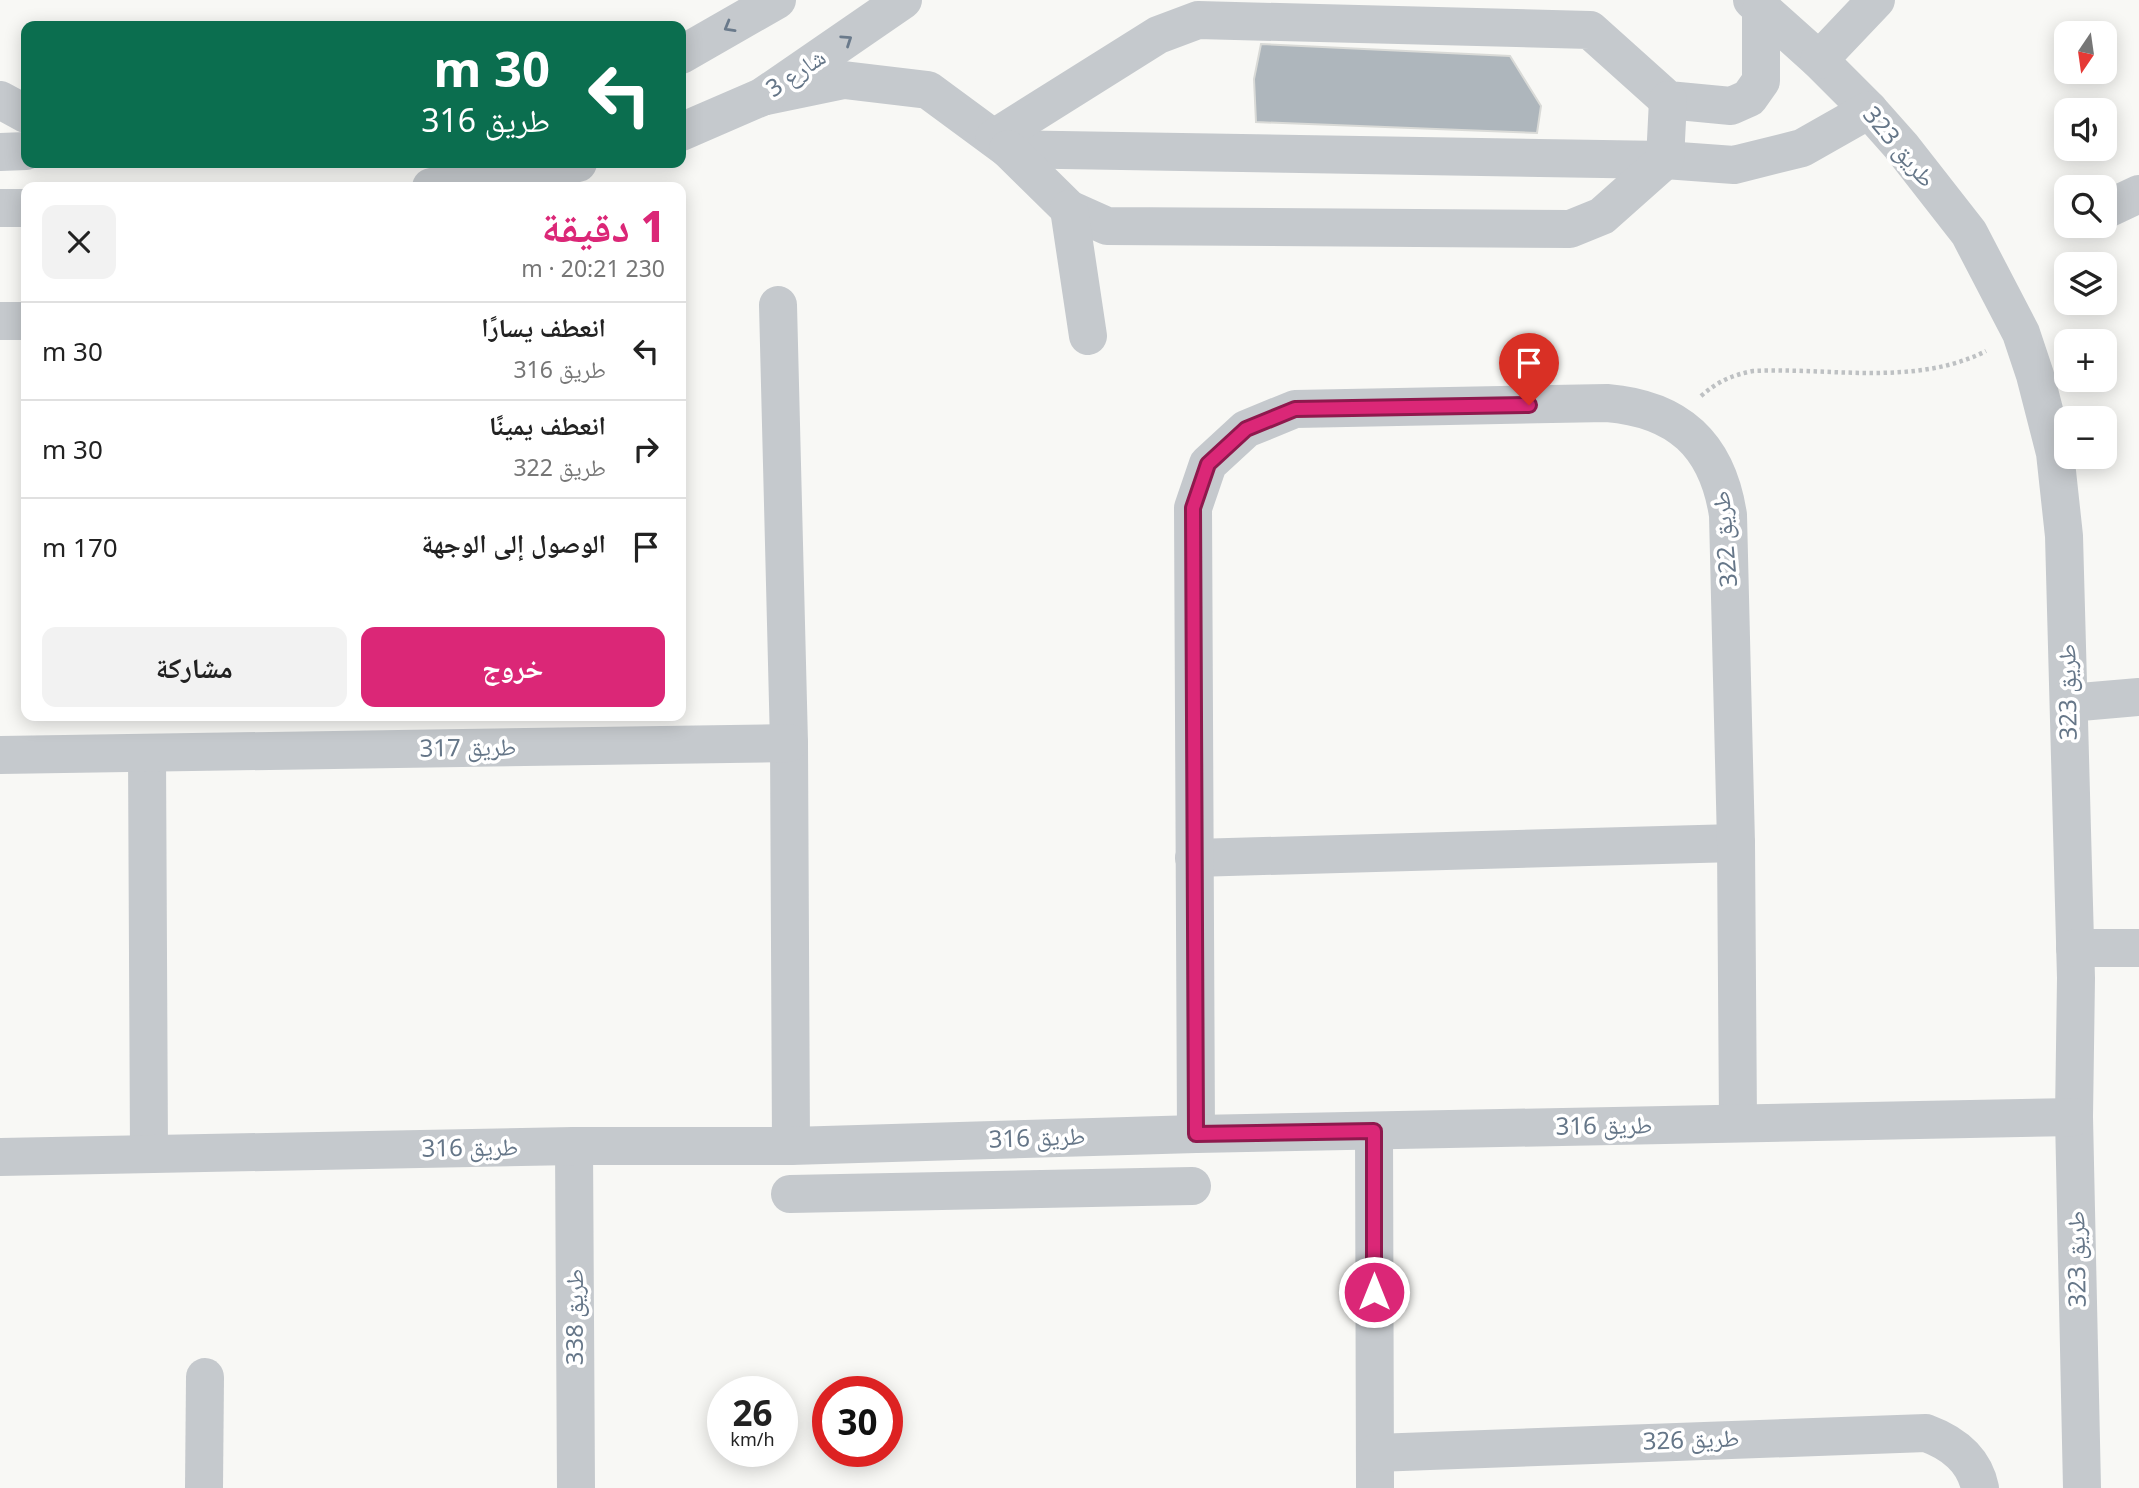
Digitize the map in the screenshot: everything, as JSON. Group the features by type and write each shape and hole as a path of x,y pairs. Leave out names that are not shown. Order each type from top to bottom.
{"street":[{"path":"686,52 777,0"},
{"name":"شارع 3","path":"686,130 762,97 903,0"},
{"path":"1819,60 1875,0"},
{"path":"1001,143 1158,35 1198,20 1590,30 1668,100 1731,106 1749,98 1760,81 1757,5"},
{"name":"طريق 323","path":"1757,5 1819,60 1869,110 1901,146 1969,233 2021,333 2035,374 2055,453 2064,536 2069,703 2082,1488"},
{"path":"762,97 844,80 928,90 1001,143 1069,209 1107,226 1570,229 1602,216 1665,160 1668,100"},
{"path":"0,100 21,111"},
{"path":"1001,143 1665,160 1734,165 1802,148 1869,110"},
{"path":"0,152 21,151"},
{"path":"467,182 562,168"},
{"path":"2117,204 2139,194"},
{"path":"0,208 21,208"},
{"path":"1069,209 1088,336"},
{"path":"778,305 789,743 791,1146"},
{"path":"0,321 21,321"},
{"name":"طريق 322","path":"1196,1134 1193,508 1208,464 1246,429 1295,409 1607,403 1633,405 1658,413 1680,425 1700,443 1715,465 1724,489 1728,514 1736,843 1738,1124"},
{"path":"2069,703 2139,697"},
{"name":"طريق 317","path":"0,755 789,743"},
{"path":"147,754 149,1154"},
{"path":"1194,858 1736,843"},
{"path":"2075,948 2139,947"},
{"name":"طريق 316","path":"0,1157 574,1146 791,1146 1196,1134 2074,1117"},
{"name":"طريق 326","path":"1374,1131 1375,1470 1926,1433 1943,1439 1958,1449 1970,1462 1980,1488"},
{"name":"طريق 338","path":"574,1146 576,1488"},
{"path":"790,1194 1192,1186"},
{"path":"204,1488 205,1377"}],"path":[{"path":"1680,425 1702,395 1717,383 1734,375 1772,370 1925,371 1964,362 2021,333"}],"building":[{"path":"1261,44 1510,56 1541,106 1537,133 1256,122 1254,79"}],"route":[{"path":"1374,1292 1374,1131 1196,1134 1193,508 1208,464 1246,429 1295,409 1529,405"}]}
